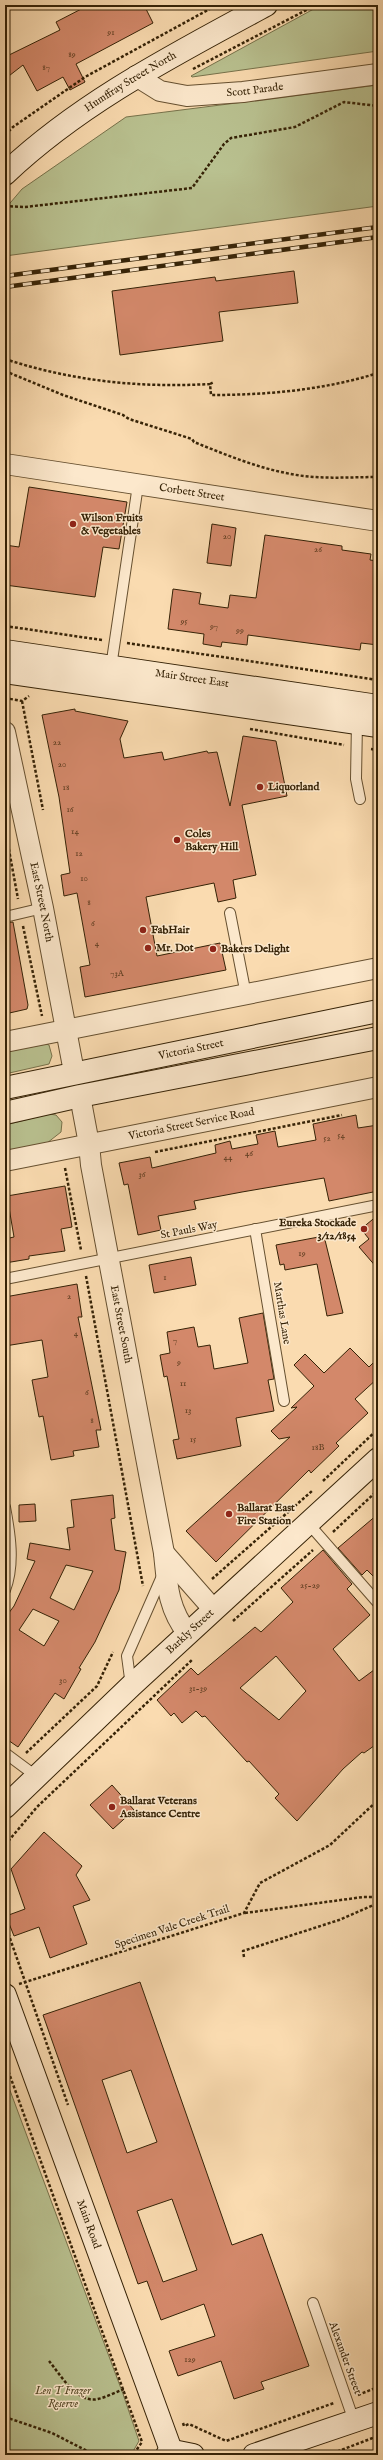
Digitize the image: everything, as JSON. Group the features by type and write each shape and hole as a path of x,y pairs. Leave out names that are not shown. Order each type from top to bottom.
{"main road":[{"name":"Humffray Street North","path":"5,174 70,119 136,76 266,5"},
{"name":"Mair Street East","path":"5,651 378,706"},
{"name":"Mair Street East","path":"5,672 368,724"},
{"name":"Victoria Street","path":"5,1088 70,1073 378,1010"},
{"path":"5,1113 76,1097 378,1038"},
{"name":"Barkly Street","path":"5,1807 131,1686 378,1459"},
{"name":"Main Road","path":"5,1995 178,2454"},
{"path":"254,2455 378,2413"}],"street":[{"name":"Scott Parade","path":"136,76 160,91 187,96 243,92 378,74"},
{"name":"Corbett Street","path":"5,464 378,521"},
{"name":"East Street North","path":"5,732 43,908 66,1030 70,1073"},
{"path":"5,1042 378,968"},
{"name":"Victoria Street Service Road","path":"5,1161 378,1087"},
{"name":"East Street South","path":"76,1097 90,1144 91,1165 165,1561 167,1592 172,1610 188,1634"},
{"path":"165,1561 214,1610"}],"lane":[{"path":"111,667 138,485"},
{"path":"348,702 368,724 356,779 360,799"},
{"path":"5,917 43,908"},
{"path":"230,913 246,995"},
{"path":"70,1073 76,1097"},
{"name":"St Pauls Way","path":"5,1279 378,1205"},
{"name":"Marthas Lane","path":"256,1229 284,1401"},
{"path":"5,1507 9,1531 10,1575 5,1590"},
{"path":"308,1523 378,1603"},
{"path":"131,1686 126,1656 165,1561"},
{"path":"5,1753 36,1776"},
{"name":"Alexander Street","path":"313,2303 354,2421"}],"path":[{"path":"5,135 13,127 85,77 217,5"},
{"path":"186,73 316,5"},
{"path":"5,206 26,207 192,188 224,144 231,138 295,127 344,102 378,106"},
{"path":"5,359 69,376 100,381 148,385 210,384 214,382"},
{"path":"5,371 64,395 123,415 129,419 192,439 194,442 222,453 281,472 322,478 378,477"},
{"path":"210,384 211,395 232,395 307,389 342,383 378,373"},
{"path":"5,626 378,680"},
{"path":"148,1154 347,1114"},
{"path":"65,1168 83,1257"},
{"path":"87,1277 143,1586 140,1594"},
{"path":"320,1483 378,1429"},
{"path":"211,1580 314,1489"},
{"path":"231,1623 378,1490"},
{"path":"17,1762 97,1686 113,1650"},
{"path":"5,1845 37,1807 197,1655"},
{"name":"Specimen Vale Creek Trail","path":"25,1981 169,1938 191,1928 244,1913 260,1883 330,1845 378,1800"},
{"path":"244,1913 297,1908 363,1897 378,1897"},
{"path":"244,1956 243,1951 339,1920 378,1903"},
{"path":"5,2062 142,2442 133,2455"},
{"path":"49,2360 72,2388 84,2398 98,2399 124,2389"},
{"path":"184,2426 189,2424 226,2441 378,2387"},
{"path":"5,2417 52,2433 95,2455"},
{"path":"328,2455 378,2436"}],"green space":[{"path":"321,5 378,5 378,51 191,76"},
{"path":"378,85 378,206 5,256 5,209 22,189 126,117"},
{"path":"46,1044 49,1045 52,1056 49,1064 5,1074 5,1052"},
{"path":"49,1114 56,1115 62,1122 61,1132 47,1143 5,1154 5,1125"},
{"name":"Len T Frazer Reserve","path":"5,2077 123,2394 139,2441 131,2455 5,2455"}],"building":[{"path":"89,5 144,5 153,23 76,64 85,82 70,90 63,77 37,91 23,65 5,79 5,57 60,30 56,22"},
{"path":"294,271 298,303 219,312 223,341 120,355 112,291 215,277 216,281"},
{"name":"Wilson Fruits & Vegetables","path":"29,487 127,502 119,549 103,547 95,597 5,585 5,545 19,547"},
{"path":"212,524 236,528 231,566 207,563"},
{"path":"265,535 342,546 342,550 371,554 370,560 378,561 378,645 361,643 360,650 248,635 247,645 222,642 221,647 203,644 204,634 168,629 173,589 201,593 199,604 228,608 230,595 256,598"},
{"path":"75,709 75,711 128,721 120,739 124,758 162,752 164,760 207,751 208,753 217,752 230,806 243,736 276,741 287,796 242,805 256,875 233,880 236,898 218,902 214,883 146,897 157,956 220,943 226,970 85,997 80,967 90,965 77,893 64,896 61,875 70,873 59,797 42,715"},
{"path":"13,922 28,1005 27,1009 5,1014 5,923"},
{"path":"356,1115 358,1128 378,1125 378,1191 329,1201 324,1178 242,1192 194,1201 196,1209 158,1216 161,1230 138,1235 128,1184 124,1185 119,1163 150,1157 152,1168 216,1153 215,1145 230,1141 232,1149 258,1144 256,1135 275,1131 278,1147 316,1140 313,1124"},
{"path":"65,1186 72,1227 61,1229 65,1251 29,1256 29,1259 5,1263 5,1239 14,1237 7,1196"},
{"path":"378,1215 378,1269 359,1247 369,1239 361,1229"},
{"path":"324,1236 343,1313 327,1316 317,1264 285,1270 284,1264 280,1265 276,1245"},
{"path":"191,1257 196,1285 154,1293 149,1265"},
{"path":"77,1284 82,1317 78,1317 101,1430 96,1430 99,1447 73,1451 74,1456 51,1460 43,1416 39,1417 32,1380 48,1377 42,1340 5,1346 5,1297"},
{"path":"263,1313 274,1379 268,1380 274,1411 236,1418 241,1446 177,1459 173,1440 179,1439 167,1376 164,1377 160,1355 170,1353 167,1332 194,1327 198,1347 210,1345 214,1369 248,1363 239,1318"},
{"path":"350,1348 369,1367 378,1358 378,1378 355,1399 368,1413 336,1443 339,1446 311,1473 309,1470 216,1562 186,1531 290,1437 279,1439 271,1431 297,1407 291,1408 314,1386 294,1365 305,1354 324,1373"},
{"path":"113,1495 115,1518 111,1519 115,1550 126,1552 119,1590 95,1642 79,1668 81,1669 64,1699 55,1693 18,1747 5,1738 5,1618 14,1606 35,1561 27,1559 30,1543 70,1550 67,1528 74,1527 71,1500","holes":["66,1565 93,1571 74,1610 50,1598","33,1609 59,1621 44,1646 19,1630"]},
{"path":"35,1504 36,1521 19,1522 19,1505"},
{"path":"378,1514 378,1581 367,1570 362,1575 338,1548"},
{"path":"323,1550 352,1584 347,1589 370,1615 333,1649 359,1681 378,1667 378,1743 364,1753 362,1752 343,1769 297,1821 275,1798 279,1794 205,1716 202,1717 196,1711 182,1723 174,1713 171,1716 157,1700 191,1668 198,1675 255,1627 261,1632 293,1602 281,1588","holes":["276,1656 306,1691 279,1720 240,1688"]},
{"name":"Ballarat Veterans Assistance Centre","path":"112,1785 134,1810 113,1829 90,1805"},
{"path":"44,1832 82,1866 76,1875 90,1900 73,1906 87,1944 50,1958 39,1927 14,1936 6,1916 25,1909 11,1869"},
{"path":"140,1982 232,2245 262,2234 309,2366 261,2382 264,2389 234,2399 221,2361 178,2376 169,2351 215,2336 204,2304 161,2320 147,2281 138,2284 43,2015","holes":["131,2070 157,2142 127,2153 102,2080","172,2199 197,2270 163,2282 137,2211"]}],"railway":[{"path":"5,276 378,227"},
{"path":"5,287 378,237"}],"place":[{"name":"Wilson Fruits & Vegetables","path":"73,524"},
{"name":"Liquorland","path":"260,787"},
{"name":"Coles Bakery Hill","path":"177,840"},
{"name":"FabHair","path":"143,930"},
{"name":"Mr. Dot","path":"148,948"},
{"name":"Bakers Delight","path":"213,949"},
{"name":"Eureka Stockade 3/12/1854","path":"364,1229"},
{"name":"Ballarat East Fire Station","path":"229,1514"},
{"name":"Ballarat Veterans Assistance Centre","path":"112,1807"}]}
